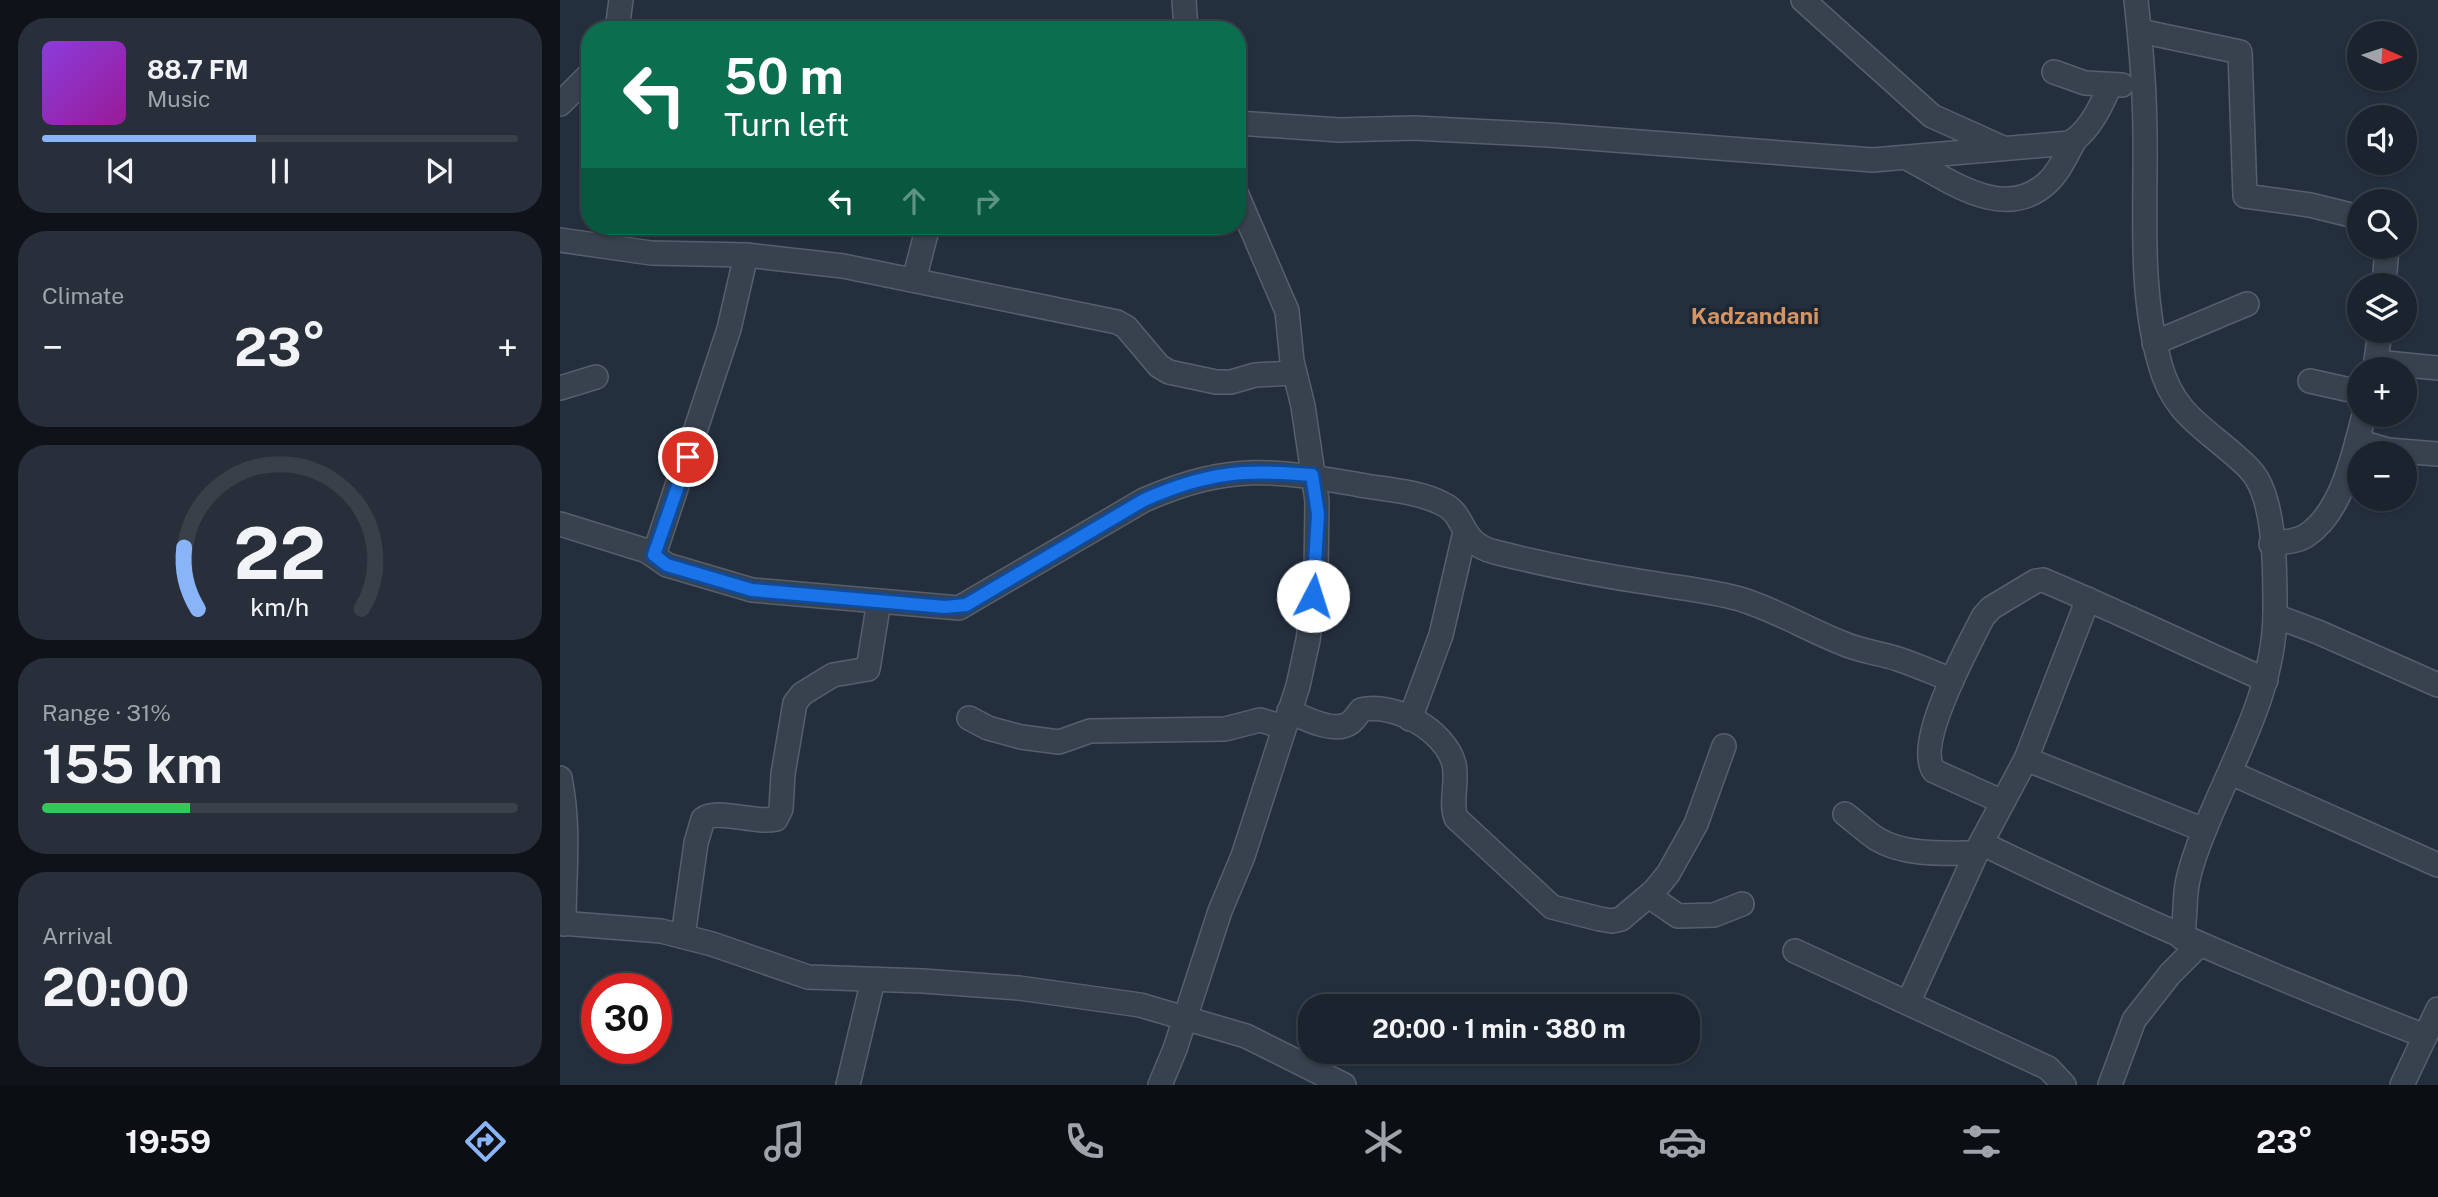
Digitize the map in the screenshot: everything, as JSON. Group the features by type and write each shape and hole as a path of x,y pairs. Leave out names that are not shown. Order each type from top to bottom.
{"street":[{"path":"618,21 621,0"},
{"path":"1184,0 1185,21"},
{"path":"1803,0 1931,116 2003,148"},
{"path":"2110,1085 2134,1020 2170,974 2191,941 2187,913 2188,883 2204,831 2231,773 2266,680 2272,651 2274,616 2269,519 2258,479 2245,464 2178,406 2170,392 2154,343 2148,294 2143,85 2136,0"},
{"path":"2140,31 2240,52 2245,196 2310,205 2347,214"},
{"path":"2054,72 2085,83 2143,85"},
{"path":"560,104 581,83"},
{"path":"1909,159 1970,191 2006,201 2033,192 2049,181 2075,140 2100,108 2110,85"},
{"path":"1246,124 1339,130 1414,128 1549,135 1873,160 2063,144 2075,140"},
{"path":"1160,1085 1186,1017 1287,719 1304,660 1316,575 1318,514 1285,304 1246,215"},
{"path":"914,280 926,235"},
{"path":"560,240 651,253 746,255 843,266 1117,321 1126,327 1159,366 1169,372 1216,383 1255,375 1294,373"},
{"path":"654,555 725,341 746,255"},
{"path":"2154,343 2247,304"},
{"path":"2417,367 2438,368"},
{"path":"560,388 596,377"},
{"path":"2310,381 2347,389"},
{"path":"2357,441 2361,427"},
{"path":"2417,452 2438,454"},
{"path":"2271,544 2305,537 2320,524 2337,496 2347,468"},
{"path":"560,524 640,548 667,565 752,590 959,608 1161,492 1229,473 1260,470 1312,475 1420,496 1442,503 1451,508 1469,540 1491,552 1580,572 1737,598 1791,618 1863,651 1896,659 1952,680"},
{"path":"1410,719 1440,635 1465,531"},
{"path":"2003,802 1941,775 1929,764 1929,745 1952,680 1983,617 1991,608 2028,585 2043,580 2266,680"},
{"path":"1908,1003 1979,848 2026,760 2088,599"},
{"path":"683,936 694,854 703,819 711,815 770,820 779,815 795,703 802,694 833,675 867,669 879,601"},
{"path":"2274,616 2318,632 2438,685"},
{"path":"970,718 988,727 1021,737 1059,741 1090,731 1225,729 1261,720 1287,719 1340,726 1349,724 1361,710 1381,708 1410,719 1436,734 1452,760 1457,818 1509,865 1544,902 1560,910 1612,921 1621,919 1649,896 1668,874 1696,824 1724,746"},
{"path":"2026,760 2204,831"},
{"path":"2231,773 2438,865"},
{"path":"560,778 567,864 562,923 645,928 683,936 808,977 958,983 1082,995 1186,1017 1246,1036 1344,1085"},
{"path":"1845,814 1878,839 1897,847 1928,852 1979,848 2286,982 2425,1036"},
{"path":"1649,896 1678,916 1714,915 1742,904"},
{"path":"1795,951 2048,1068 2064,1085"},
{"path":"848,1085 873,980"},
{"path":"2402,1085 2438,1009"}],"district":[{"name":"Kadzandani","path":"1755,316"}],"route":[{"path":"688,457 654,555 663,563 725,584 771,593 813,594 959,608 1161,492 1229,473 1260,470 1312,475 1318,514 1313,596"}]}
